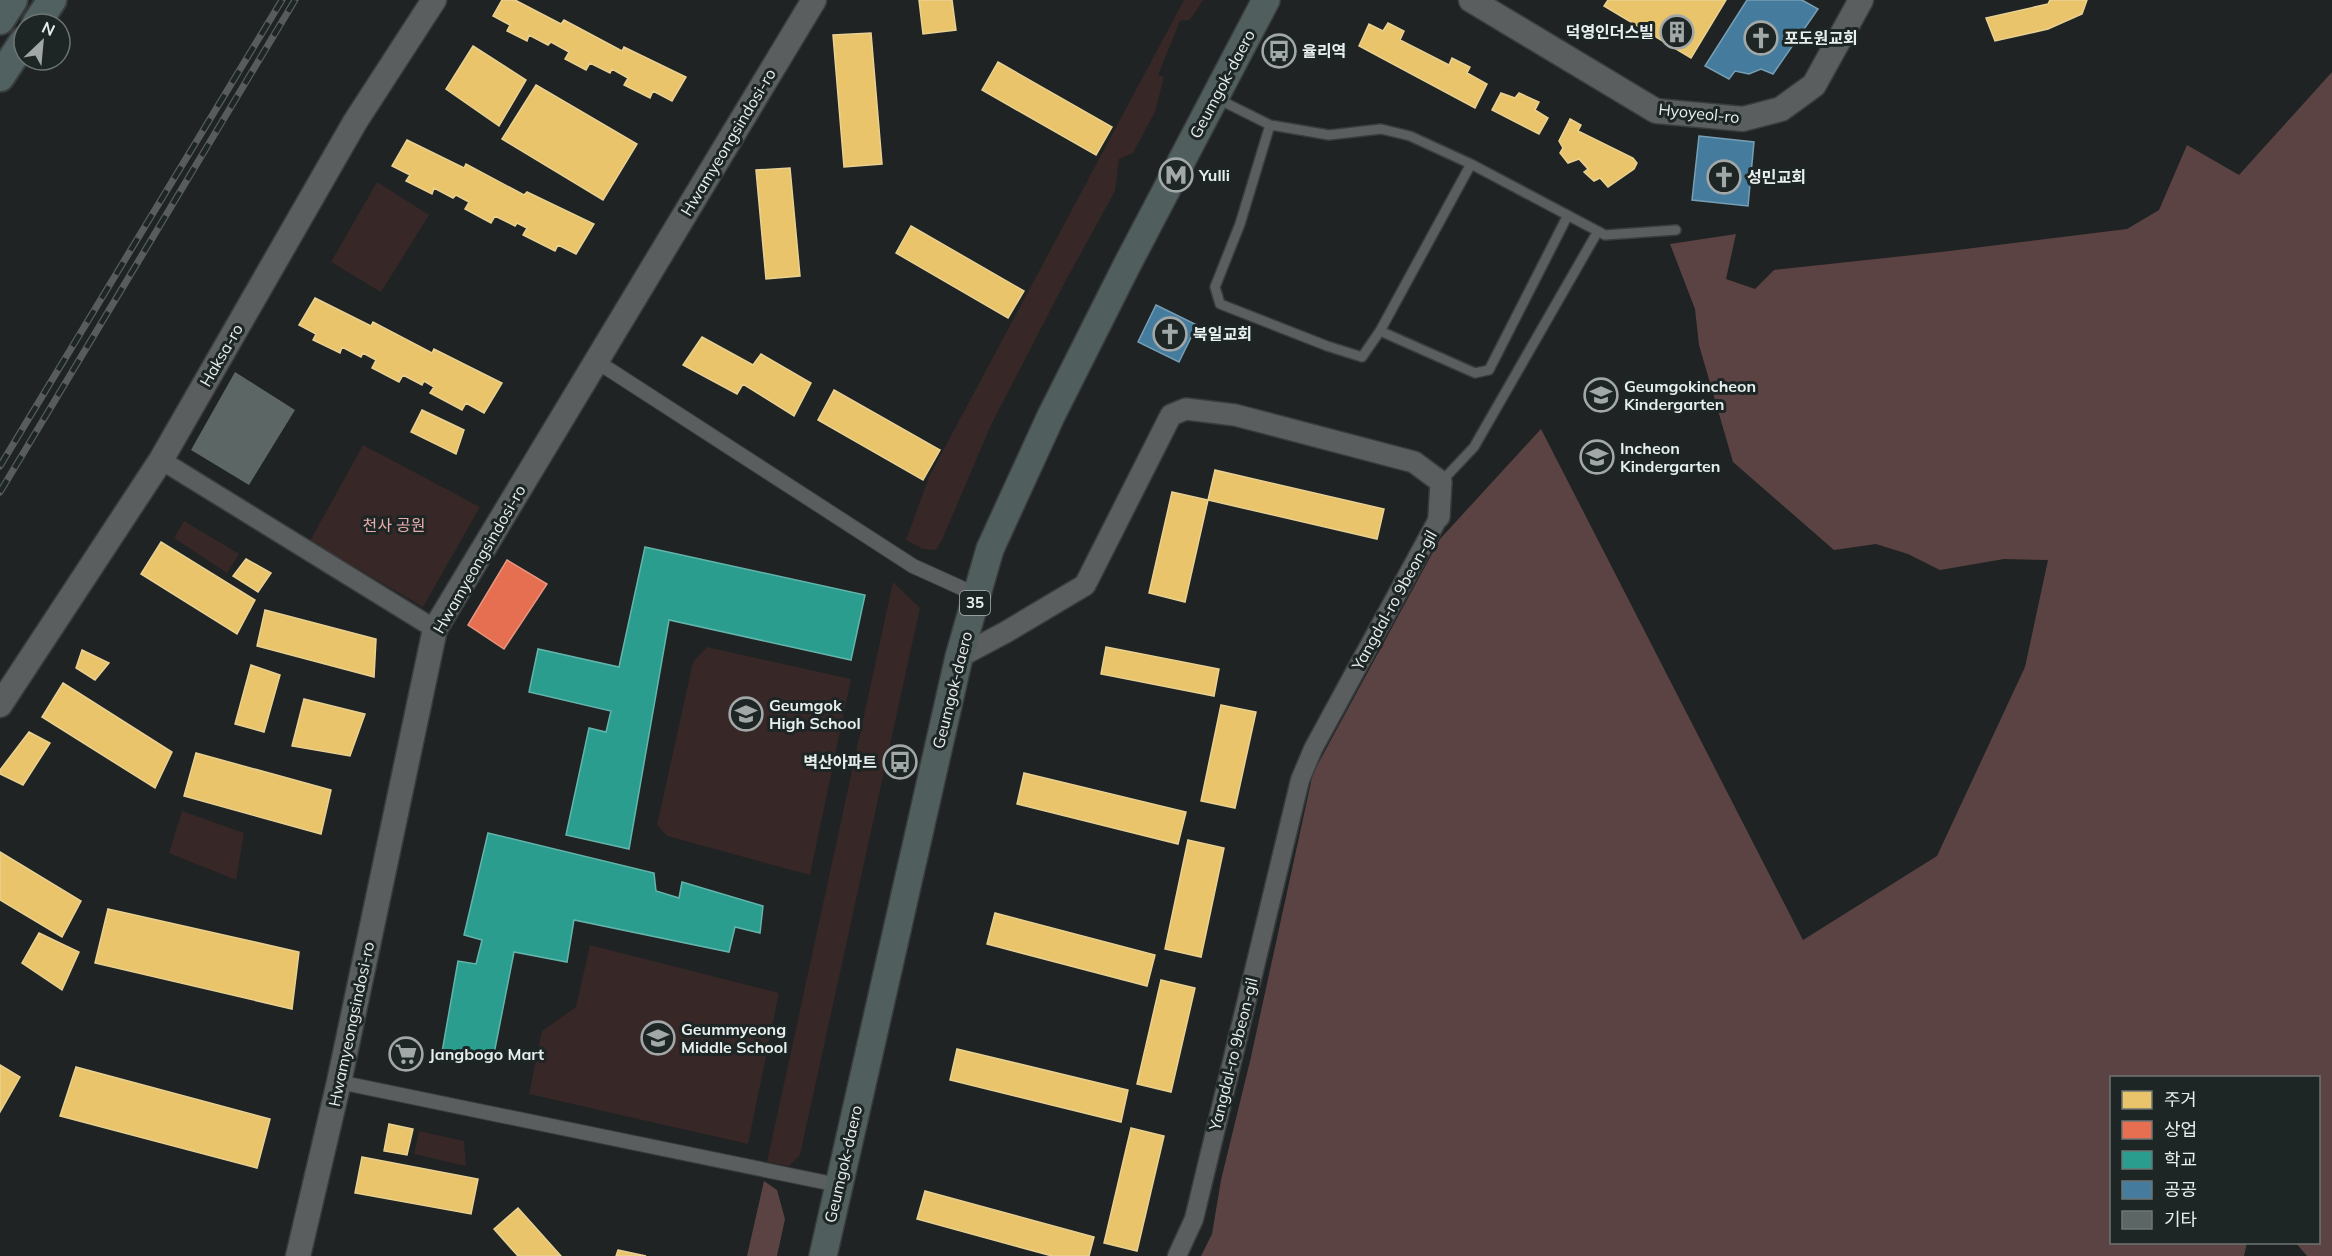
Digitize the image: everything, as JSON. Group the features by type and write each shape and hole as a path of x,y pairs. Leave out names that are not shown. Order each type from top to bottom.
{"highway":[{"path":"0,20 14,0"},
{"path":"0,77 12,59"}],"main road":[{"name":"Haksa-ro","path":"0,705 161,460 355,122 434,0"},
{"name":"Hwamyeongsindosi-ro","path":"298,1256 339,1082 435,629 814,0"},
{"name":"Hyoyeol-ro","path":"1471,0 1656,111 1743,119 1780,110 1815,85 1862,0"},
{"name":"Geumgok-daero","path":"823,1256 959,657 990,549 1051,416 1215,97 1269,4"}],"street":[{"path":"596,361 914,566 974,607 1006,633"},
{"path":"959,657 1006,633 1085,585 1171,415 1186,409 1234,415 1414,462 1441,482"},
{"path":"161,460 435,629"},
{"name":"Yangdal-ro 9beon-gil","path":"1177,1256 1194,1219 1300,780 1313,749 1439,517 1441,482"},
{"path":"339,1082 838,1185"}],"lane":[{"path":"1215,97 1270,125 1329,135 1381,129 1410,136 1471,164 1605,235 1676,230"},
{"path":"1270,125 1240,224 1215,287 1221,304 1327,346 1362,357 1380,331 1471,164"},
{"path":"1380,331 1475,373 1489,370 1568,215"},
{"path":"1441,482 1474,447 1598,231"}],"green space":[{"path":"1184,0 1203,0 1190,20 1180,21 1158,75 1164,77 1155,112 1133,153 1119,159 1115,191 991,425 942,540 936,550 923,549 906,540 929,477"},
{"path":"377,182 429,215 381,292 331,262"},
{"name":"천사 공원","path":"363,445 480,507 423,607 310,541"},
{"path":"184,521 239,554 227,573 174,538"},
{"path":"893,582 920,608 800,1155 789,1166 767,1162"},
{"path":"707,647 851,679 810,875 667,836 657,825 693,662"},
{"path":"182,811 244,833 236,880 169,853"},
{"path":"590,945 779,993 748,1144 529,1094 542,1031 576,1007"},
{"path":"419,1131 464,1141 466,1166 414,1154"}],"shaded area":[{"path":"2332,72 2332,1256 2307,1256 2297,1244 2320,1244 2320,1076 2110,1076 2110,1244 2247,1244 2244,1256 1201,1256 1212,1234 1221,1180 1251,1057 1313,773 1440,539 1541,429 1803,940 1937,856 2025,667 2048,560 2004,559 1940,570 1908,554 1876,544 1834,550 1733,462 1699,345 1695,309 1670,244 1736,234 1726,279 1755,289 1774,270 2127,229 2159,210 2187,145 2239,175"},
{"path":"764,1181 777,1190 785,1219 777,1256 747,1256"}],"building: 주거":[{"path":"502,0 515,0 561,24 564,20 622,51 624,47 686,77 672,101 653,91 650,98 624,85 628,78 612,69 610,73 590,63 586,70 565,59 569,52 551,42 548,45 529,35 527,41 507,31 510,25 493,16"},
{"path":"919,0 952,0 956,30 923,34"},
{"name":"덕영인더스빌","path":"1608,0 1726,0 1691,58 1604,6"},
{"path":"2050,0 2087,0 2082,14 2048,29 1995,41 1986,18 2048,4"},
{"path":"1388,23 1404,31 1400,40 1449,65 1452,58 1470,67 1467,73 1487,84 1475,108 1359,46 1369,24 1383,31"},
{"path":"871,33 882,164 844,167 833,35"},
{"path":"473,46 526,80 499,126 446,89"},
{"path":"998,62 1112,127 1096,155 982,90"},
{"path":"536,85 637,144 603,200 502,139"},
{"path":"1501,93 1515,98 1519,93 1539,102 1535,110 1548,118 1539,134 1492,110"},
{"path":"1570,119 1581,125 1578,131 1633,158 1637,163 1634,169 1608,187 1600,178 1594,181 1584,172 1588,169 1579,159 1568,163 1560,153 1563,148 1559,141"},
{"path":"407,140 464,168 466,164 524,195 527,192 594,224 576,254 558,245 555,251 523,235 527,228 517,223 515,226 495,216 491,223 465,209 469,202 456,195 453,198 434,188 432,194 406,181 410,175 392,166"},
{"path":"790,168 800,276 766,279 756,170"},
{"path":"911,226 1024,291 1008,318 896,253"},
{"path":"315,298 371,326 373,322 432,353 434,349 502,383 484,413 466,403 462,410 430,393 434,387 424,381 422,385 403,375 399,382 372,368 376,360 363,353 361,357 342,347 340,353 313,340 316,334 299,325"},
{"path":"702,337 753,365 761,354 811,383 794,416 743,384 737,394 683,365"},
{"path":"834,390 940,450 923,480 818,420"},
{"path":"422,410 464,430 456,454 411,432"},
{"path":"1215,470 1384,509 1377,539 1208,500"},
{"path":"1172,492 1208,500 1185,602 1149,593"},
{"path":"161,542 255,600 237,634 141,574"},
{"path":"246,559 271,573 258,592 233,576"},
{"path":"265,610 376,639 374,677 257,646"},
{"path":"1106,647 1219,669 1214,696 1101,674"},
{"path":"82,650 109,663 95,680 76,668"},
{"path":"251,665 280,675 264,732 235,724"},
{"path":"63,683 172,752 155,788 42,717"},
{"path":"304,699 365,714 350,756 292,746"},
{"path":"1221,705 1256,712 1235,808 1201,801"},
{"path":"29,732 50,743 23,785 0,774 0,770"},
{"path":"196,753 331,790 321,834 184,796"},
{"path":"1024,773 1186,812 1178,844 1017,804"},
{"path":"1188,840 1224,848 1201,957 1165,949"},
{"path":"0,852 81,901 62,937 0,900"},
{"path":"108,909 299,952 292,1009 95,963"},
{"path":"995,913 1155,955 1147,986 987,944"},
{"path":"39,933 79,952 62,990 22,963"},
{"path":"1161,980 1195,988 1171,1092 1137,1084"},
{"path":"957,1049 1128,1090 1121,1122 950,1080"},
{"path":"0,1065 20,1077 0,1112"},
{"path":"76,1067 270,1119 257,1168 60,1116"},
{"path":"389,1124 413,1129 407,1155 384,1151"},
{"path":"1131,1128 1164,1136 1137,1251 1104,1243"},
{"path":"362,1157 478,1179 471,1214 355,1193"},
{"path":"925,1191 1094,1237 1089,1256 1052,1256 917,1219"},
{"path":"518,1208 561,1256 518,1256 494,1229"},
{"path":"618,1250 646,1256 616,1256"}],"building: 상업":[{"path":"507,560 547,584 504,649 468,625"}],"building: 학교":[{"name":"Geumgok High School","path":"645,547 865,595 851,660 669,620 629,849 566,835 589,728 606,732 611,711 529,692 538,649 619,667"},
{"path":"488,833 654,873 656,891 679,898 682,882 763,906 760,933 735,927 729,952 574,920 567,962 514,952 493,1059 442,1052 458,961 476,964 482,940 464,935"}],"building: 공공":[{"name":"포도원교회","path":"1747,0 1802,0 1818,9 1773,74 1761,69 1749,74 1735,71 1729,79 1705,66"},
{"path":"1699,136 1754,142 1748,206 1692,200"},
{"path":"1156,305 1197,325 1179,362 1138,342"}],"building: 기타":[{"path":"235,372 295,410 249,485 191,450"}],"railway":[{"path":"0,466 282,0"},
{"path":"0,492 295,0"}],"place":[{"name":"덕영인더스빌","path":"1677,32"},
{"name":"포도원교회","path":"1761,38"},
{"name":"율리역","path":"1279,51"},
{"name":"Yulli","path":"1176,175"},
{"name":"성민교회","path":"1724,177"},
{"name":"북일교회","path":"1170,334"},
{"name":"Geumgokincheon Kindergarten","path":"1601,395"},
{"name":"Incheon Kindergarten","path":"1597,457"},
{"name":"Geumgok High School","path":"746,714"},
{"name":"벽산아파트","path":"900,762"},
{"name":"Geummyeong Middle School","path":"658,1038"},
{"name":"Jangbogo Mart","path":"406,1054"}]}
